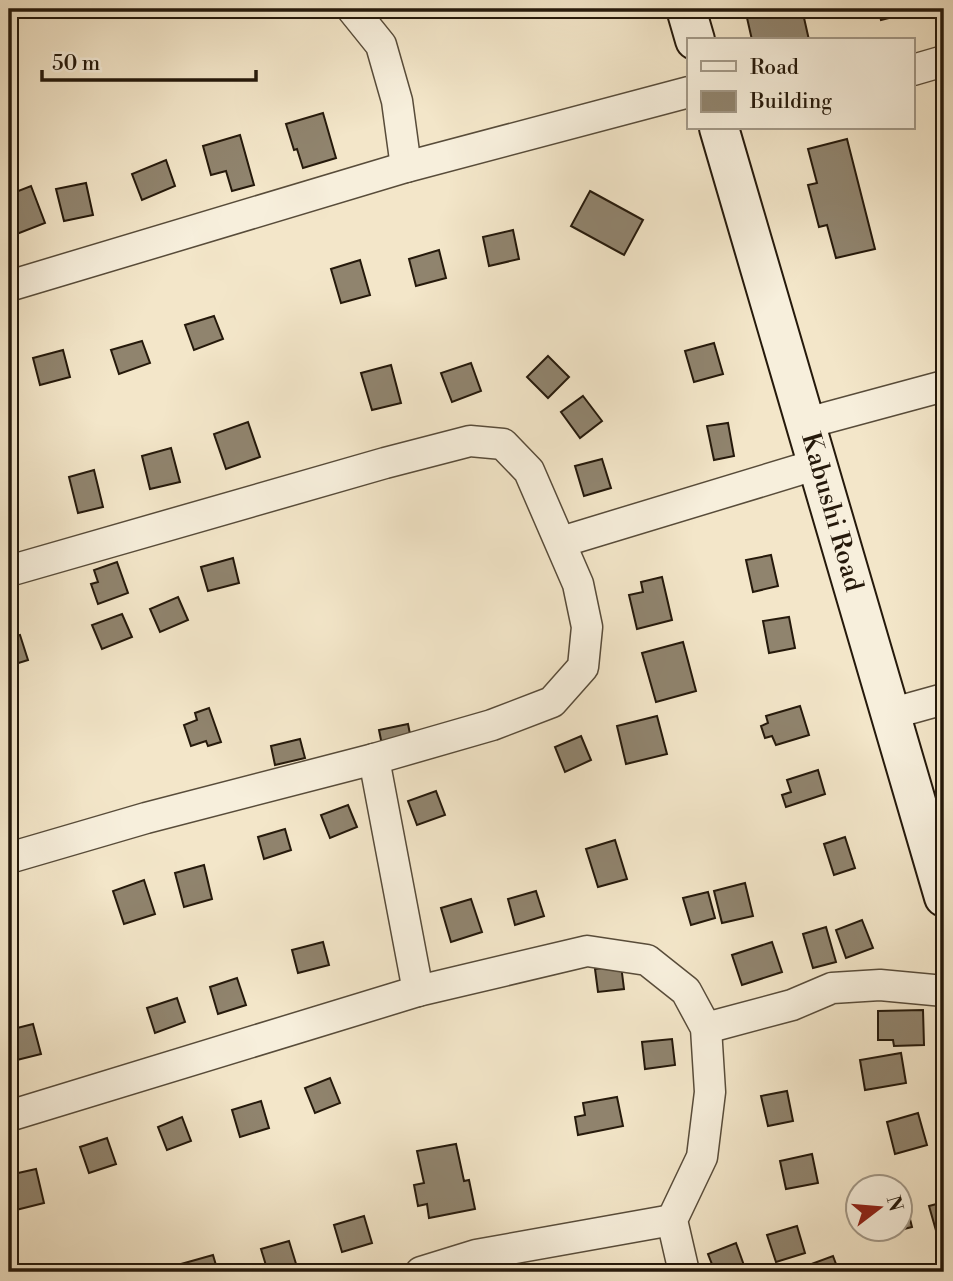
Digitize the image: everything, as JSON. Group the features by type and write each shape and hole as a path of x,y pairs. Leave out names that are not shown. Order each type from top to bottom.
{"main road":[{"path":"686,9 694,38"},
{"name":"Kabushi Road","path":"720,130 944,897"}],"street":[{"path":"352,9 381,45 397,101 406,167"},
{"path":"914,70 944,61"},
{"path":"9,286 406,167 687,93"},
{"path":"807,423 944,386"},
{"path":"9,571 470,441 503,444 529,471 578,584 587,627 583,667 552,702 492,725 374,759 146,818 9,858"},
{"path":"561,542 818,464"},
{"path":"890,714 944,699"},
{"path":"374,759 418,991"},
{"path":"9,1116 418,991 587,951 647,960 685,990 706,1028 710,1092 702,1157 672,1220 684,1272"},
{"path":"706,1028 792,1005 832,988 880,985 944,991"},
{"path":"421,1272 476,1255 672,1220"}],"building":[{"path":"745,9 802,9 809,38 752,38"},
{"path":"878,9 924,9 881,20"},
{"path":"925,9 944,9 944,11 927,16"},
{"path":"323,113 336,158 303,168 286,124"},
{"path":"240,135 254,185 232,191 226,171 211,175 203,146"},
{"path":"847,139 875,249 836,258 827,225 819,227 808,185 817,183 808,149"},
{"path":"166,160 175,186 142,200 132,174"},
{"path":"86,183 93,215 64,221 56,189"},
{"path":"31,186 45,223 9,237 9,205 17,202 13,193"},
{"path":"590,191 643,220 624,255 571,226"},
{"path":"513,230 519,259 489,266 483,237"},
{"path":"439,250 446,278 416,286 409,259"},
{"path":"360,260 370,295 341,303 331,269"},
{"path":"214,316 223,339 194,350 185,325"},
{"path":"142,341 150,363 119,374 111,350"},
{"path":"714,343 723,374 694,382 685,351"},
{"path":"63,350 70,377 40,385 33,358"},
{"path":"548,356 569,377 548,398 527,377"},
{"path":"471,363 481,391 452,402 441,373"},
{"path":"391,365 401,403 372,410 361,373"},
{"path":"583,396 602,421 580,438 561,412"},
{"path":"248,422 260,457 226,469 214,434"},
{"path":"728,423 734,456 714,460 707,426"},
{"path":"171,448 180,482 150,489 142,456"},
{"path":"602,459 611,488 584,496 575,466"},
{"path":"94,470 103,507 78,513 69,477"},
{"path":"771,555 778,586 753,592 746,560"},
{"path":"233,558 239,583 208,591 201,567"},
{"path":"117,562 128,593 98,604 91,584 98,582 94,570"},
{"path":"662,577 672,620 637,629 629,595 643,592 641,582"},
{"path":"178,597 188,620 160,632 150,609"},
{"path":"122,614 132,637 102,649 92,625"},
{"path":"789,617 795,648 769,653 763,621"},
{"path":"20,635 28,660 9,666 9,638"},
{"path":"683,642 696,691 656,702 642,653"},
{"path":"800,706 809,735 776,745 772,736 765,738 761,726 768,723 766,716"},
{"path":"209,708 221,742 208,746 206,741 191,746 184,725 197,720 195,713"},
{"path":"657,716 667,754 626,764 617,726"},
{"path":"408,724 411,739 382,745 379,730"},
{"path":"581,736 591,760 565,772 555,747"},
{"path":"300,739 305,758 275,765 271,746"},
{"path":"818,770 825,794 786,807 782,795 791,792 787,780"},
{"path":"436,791 445,815 417,825 408,801"},
{"path":"348,805 357,827 330,838 321,815"},
{"path":"285,829 291,850 264,859 258,837"},
{"path":"845,837 855,868 834,875 824,844"},
{"path":"615,840 627,879 598,887 586,849"},
{"path":"204,865 212,899 184,907 175,873"},
{"path":"144,880 155,914 124,924 113,891"},
{"path":"745,883 753,916 722,923 714,891"},
{"path":"536,891 544,916 515,925 508,899"},
{"path":"708,892 715,918 691,925 683,898"},
{"path":"471,899 482,932 451,942 441,908"},
{"path":"862,920 873,948 846,958 836,930"},
{"path":"826,927 836,962 813,968 803,934"},
{"path":"323,942 329,965 298,973 292,950"},
{"path":"772,942 782,972 742,985 732,955"},
{"path":"621,965 624,989 598,992 595,969"},
{"path":"237,978 246,1005 218,1014 210,987"},
{"path":"177,998 185,1022 155,1033 147,1008"},
{"path":"923,1010 924,1045 894,1046 893,1040 878,1040 878,1011"},
{"path":"33,1024 41,1054 9,1062 9,1030"},
{"path":"672,1039 675,1065 645,1069 642,1042"},
{"path":"901,1053 906,1083 865,1090 860,1060"},
{"path":"330,1078 340,1103 315,1113 305,1088"},
{"path":"787,1091 793,1121 768,1126 761,1096"},
{"path":"617,1097 623,1126 578,1135 575,1117 585,1115 583,1103"},
{"path":"261,1101 269,1128 240,1137 232,1110"},
{"path":"918,1113 927,1145 895,1154 887,1122"},
{"path":"182,1117 191,1141 167,1150 158,1127"},
{"path":"107,1138 116,1164 89,1173 80,1147"},
{"path":"456,1144 464,1181 469,1180 475,1209 429,1218 427,1204 418,1206 414,1185 424,1183 417,1151"},
{"path":"812,1154 818,1183 786,1189 780,1161"},
{"path":"36,1169 44,1203 16,1210 9,1175"},
{"path":"944,1202 944,1232 937,1234 929,1206"},
{"path":"364,1216 372,1243 342,1252 334,1225"},
{"path":"797,1226 805,1253 776,1262 767,1235"},
{"path":"289,1241 297,1267 268,1272 261,1249"},
{"path":"736,1243 746,1271 715,1272 708,1254"},
{"path":"213,1255 218,1272 183,1272 181,1264"},
{"path":"833,1256 839,1272 795,1270"},
{"path":"677,1263 678,1272 653,1272 652,1268"}]}
